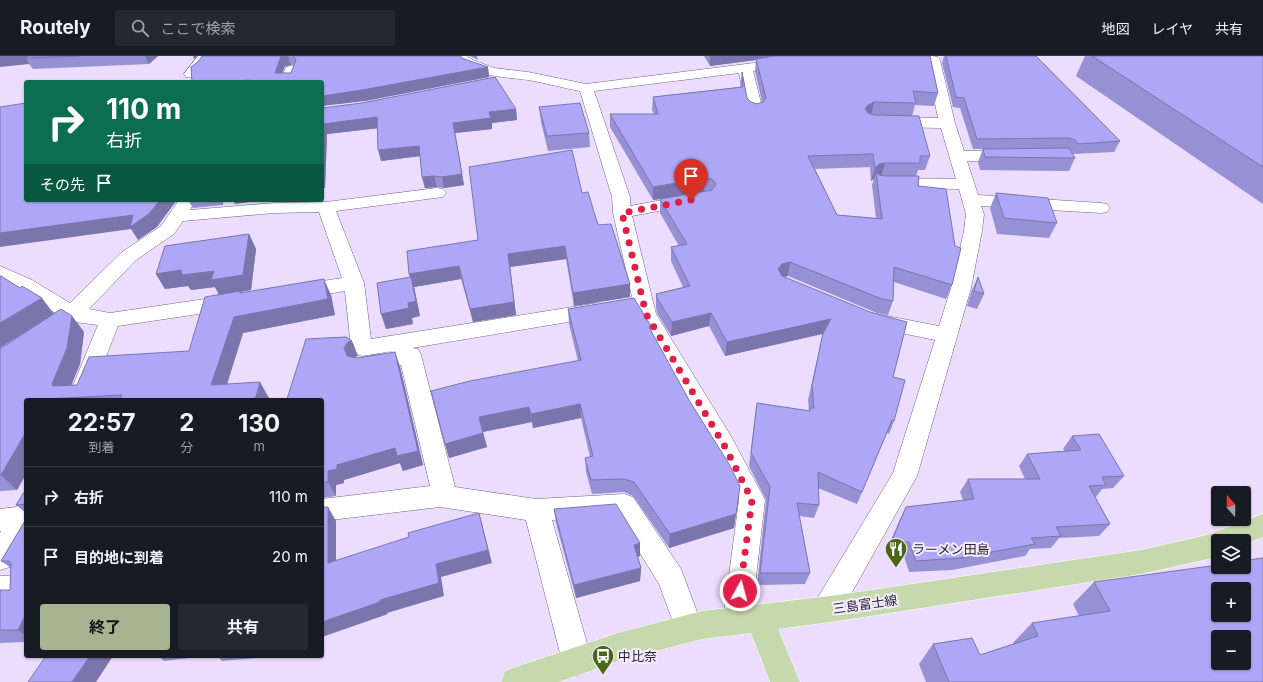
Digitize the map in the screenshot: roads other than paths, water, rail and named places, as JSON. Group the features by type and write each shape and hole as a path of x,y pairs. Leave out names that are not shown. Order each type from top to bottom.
{"main road":[{"path":"1241,534 1263,525"},
{"name":"三島富士線","path":"516,682 618,647 689,628 748,618 827,609 1141,562 1211,546"},
{"path":"748,618 785,682"}],"street":[{"path":"191,74 205,56"},
{"path":"458,56 468,63 492,72 528,76 586,88 774,63 796,62"},
{"path":"827,609 905,476 962,288 973,231 974,214 947,123 933,58"},
{"path":"745,67 755,111"},
{"path":"481,85 528,76"},
{"path":"586,88 621,197 630,305"},
{"path":"878,122 947,123"},
{"path":"958,156 1026,156"},
{"path":"882,183 1101,208"},
{"path":"48,330 72,314 129,256 168,230 182,208 326,207 437,193"},
{"path":"622,213 704,198"},
{"path":"326,207 354,283 362,348 630,305 646,314 724,445 752,500 748,618"},
{"path":"0,272 25,285 72,314 110,320 252,299"},
{"path":"275,295 354,283"},
{"path":"859,314 873,320 947,335"},
{"path":"79,398 110,320"},
{"path":"363,364 410,355 445,497"},
{"path":"324,510 440,496 536,510 624,504 672,578 689,628"},
{"path":"536,510 577,661"},
{"path":"0,558 16,517"},
{"path":"0,589 24,589"}],"place":[{"name":"ラーメン田島","path":"896,568"},
{"name":"中比奈","path":"603,676"}]}
